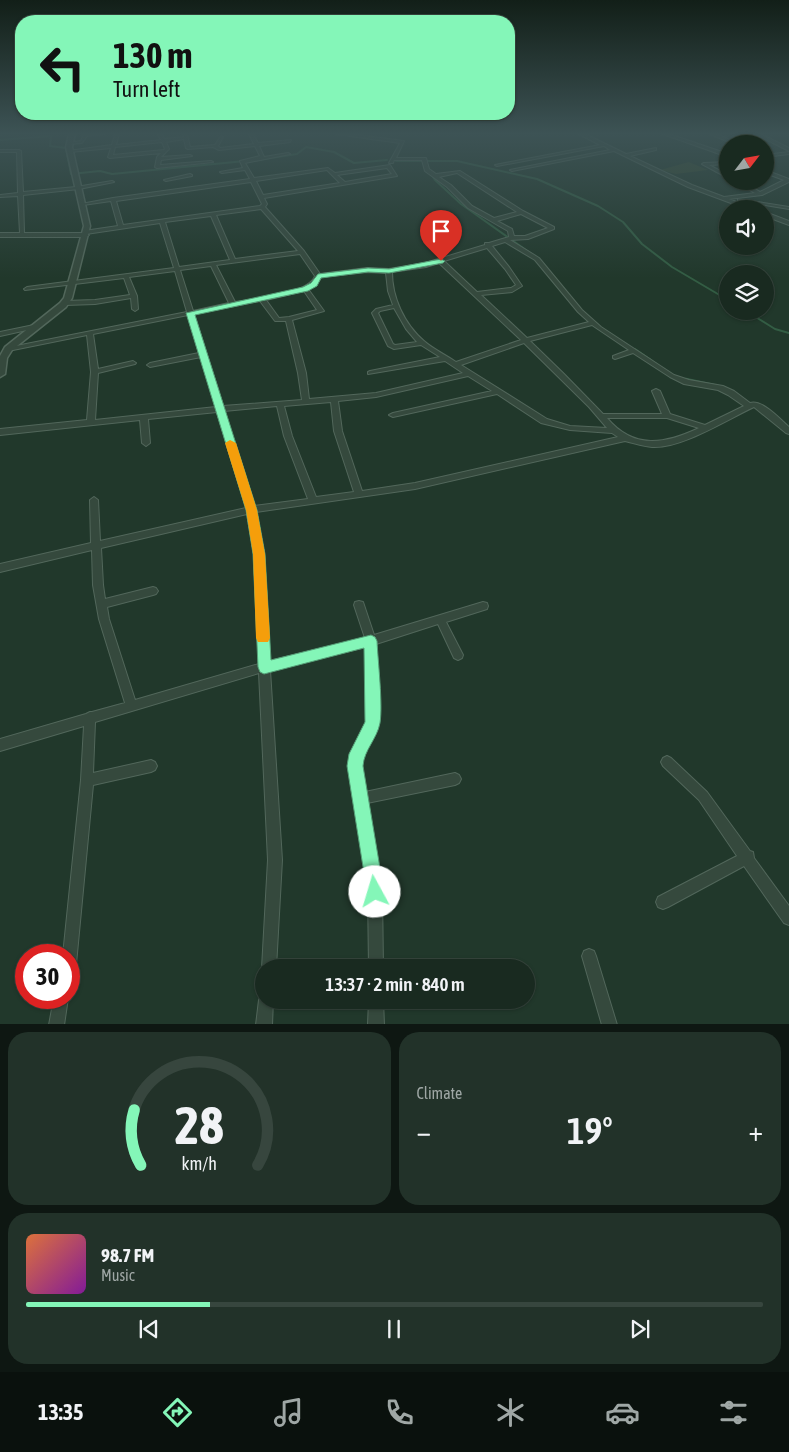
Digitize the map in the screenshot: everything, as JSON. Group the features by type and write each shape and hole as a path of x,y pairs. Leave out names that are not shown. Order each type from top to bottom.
{"street":[{"path":"20,182 22,234"},
{"path":"0,374 1,358 8,349 65,303 73,283 86,233 83,204 77,182"},
{"path":"0,196 79,188 112,182"},
{"path":"167,182 171,191"},
{"path":"83,204 240,182"},
{"path":"254,182 265,204 262,207"},
{"path":"262,197 357,182"},
{"path":"442,182 470,207 510,230 509,239"},
{"path":"318,276 368,270 389,271 441,261 464,255 487,244 509,239 526,238 552,228 521,212 473,182"},
{"path":"681,182 730,200"},
{"path":"725,198 760,194 785,182"},
{"path":"753,190 760,194"},
{"path":"725,198 789,208"},
{"path":"113,199 121,227"},
{"path":"0,235 86,233 262,207"},
{"path":"262,207 302,252 318,276"},
{"path":"494,220 521,212"},
{"path":"213,214 233,261"},
{"path":"774,217 789,223"},
{"path":"162,221 251,510 259,554 275,860 270,959"},
{"path":"509,239 537,259 592,323 677,379 720,388 751,405 760,406 789,432"},
{"path":"475,294 512,290 519,286 487,244"},
{"path":"27,288 302,252"},
{"path":"441,261 562,375 614,432 625,438 661,444 692,434 751,405"},
{"path":"213,264 233,305"},
{"path":"389,271 389,282 397,306 412,332 422,343 471,373 536,417 554,425 614,432"},
{"path":"126,276 134,296 135,309"},
{"path":"8,349 305,289 314,284 318,276"},
{"path":"262,298 277,320 321,312 305,289"},
{"path":"65,303 95,302 134,296"},
{"path":"397,306 375,312 390,344 394,347 422,343"},
{"path":"289,319 302,373 306,401"},
{"path":"457,364 524,341 592,323"},
{"path":"0,334 34,327"},
{"path":"90,333 95,372 90,423"},
{"path":"616,356 634,351"},
{"path":"150,365 202,355"},
{"path":"370,373 447,358"},
{"path":"95,372 134,363"},
{"path":"0,432 376,395 471,373"},
{"path":"656,391 667,416"},
{"path":"392,415 497,392"},
{"path":"334,399 338,432 359,494"},
{"path":"280,404 288,436 314,501"},
{"path":"600,416 667,416 705,427"},
{"path":"144,417 146,443"},
{"path":"0,568 251,510 410,487 625,438"},
{"path":"94,500 102,604 114,655 131,705"},
{"path":"102,604 154,591"},
{"path":"359,605 371,641 373,722 355,760 359,799 374,883 376,959"},
{"path":"0,745 264,667 371,641 483,606"},
{"path":"440,619 458,655"},
{"path":"71,944 87,780 90,717"},
{"path":"667,762 703,796 748,857 789,918"},
{"path":"87,780 151,766"},
{"path":"359,799 455,779"},
{"path":"663,902 748,857"},
{"path":"589,956 610,1024"},
{"path":"56,1024 59,1009"},
{"path":"264,1024 265,1009"},
{"path":"376,1009 376,1024"}],"waterway":[{"path":"437,182 461,204 540,260"},
{"path":"543,182 598,206 623,222 642,244 672,267 719,295"},
{"path":"760,320 775,329 789,333"},
{"path":"635,349 651,360"},
{"path":"649,359 656,364"},
{"path":"686,379 714,385"}],"slow traffic":[{"path":"230,443 251,510 259,554 263,638"}],"route":[{"path":"375,892 373,866 359,799 355,766 356,754 371,730 373,722 371,641 264,667 259,554 251,510 190,313 305,289 314,284 318,276 353,271 389,271 441,261"}]}
